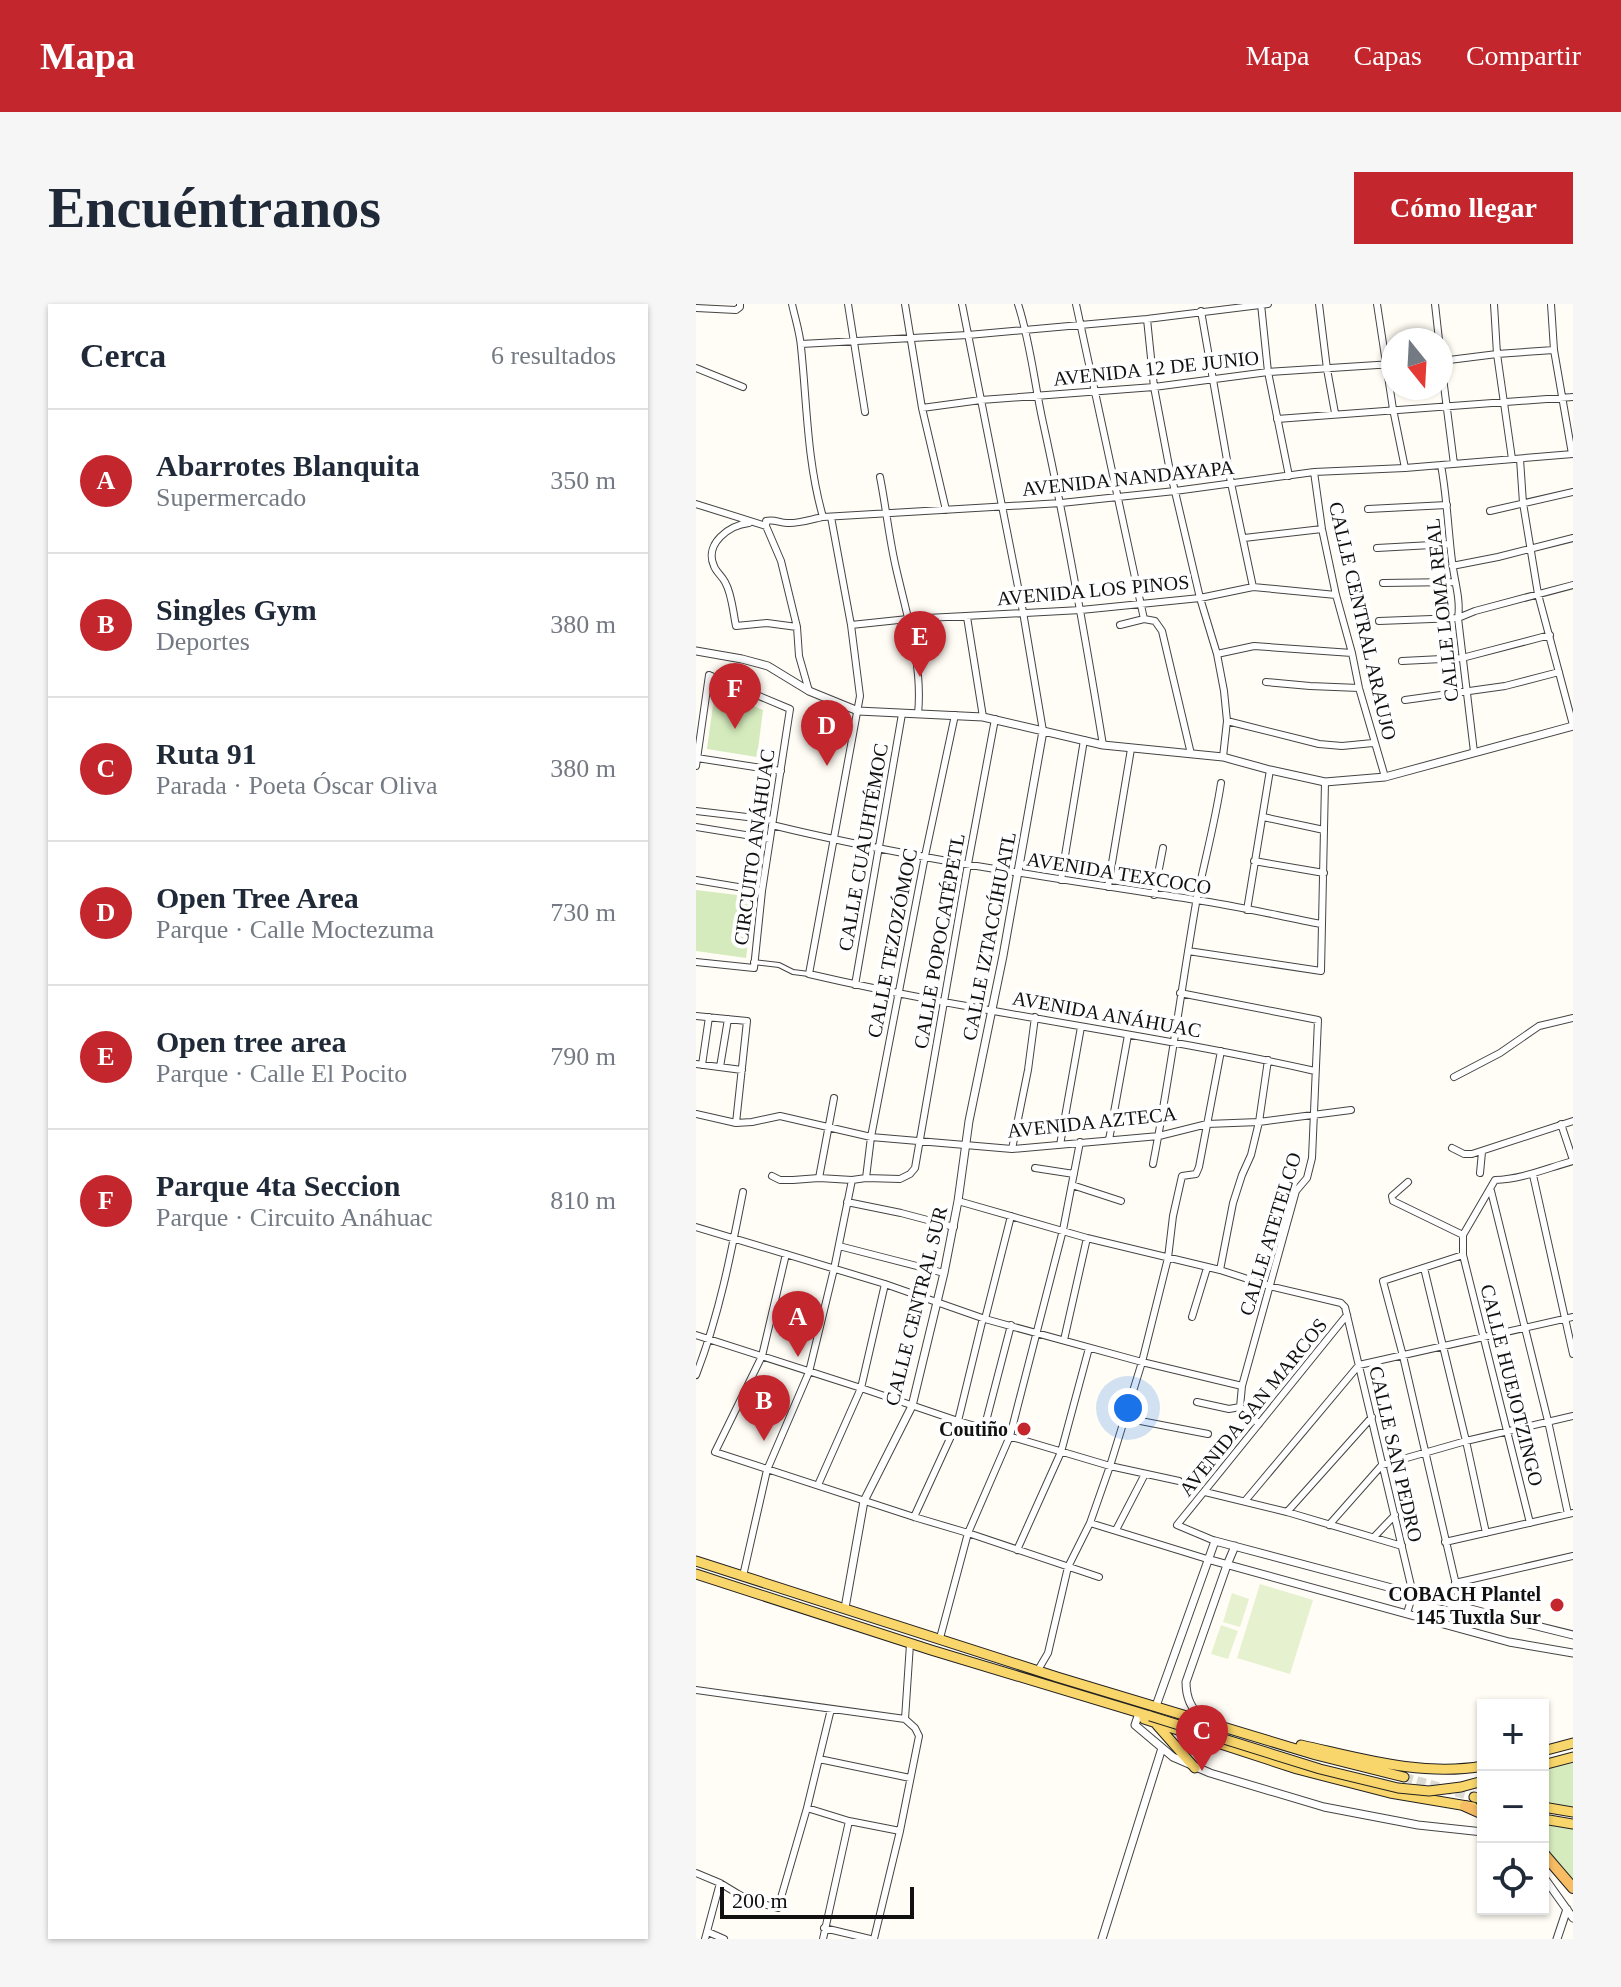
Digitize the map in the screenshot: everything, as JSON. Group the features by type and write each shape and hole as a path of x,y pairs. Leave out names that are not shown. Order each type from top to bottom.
{"highway":[{"path":"1465,1806 1477,1809"},
{"path":"1549,1860 1573,1888"}],"main road":[{"path":"696,1561 1057,1677 1316,1755 1404,1777"},
{"path":"696,1574 910,1644 1320,1769 1398,1788 1429,1791 1477,1783"},
{"path":"1152,1719 1195,1768"},
{"path":"1152,1719 1297,1769 1390,1793 1465,1806"},
{"path":"1249,1734 1403,1766 1455,1769 1477,1767"},
{"path":"1549,1749 1573,1743"},
{"path":"1549,1763 1573,1757"},
{"path":"1549,1808 1573,1812"},
{"path":"1549,1820 1573,1824"}],"street":[{"path":"792,304 801,344 807,431 816,495 827,517 851,625 860,696 809,974"},
{"path":"848,304 865,412"},
{"path":"905,304 922,408 946,510"},
{"path":"962,304 1023,612 1043,731"},
{"path":"1018,304 1026,329 1037,396 1061,503 1103,745"},
{"path":"1076,304 1144,619"},
{"path":"1261,304 1268,372 1289,476"},
{"path":"801,344 910,340 1147,319 1268,304"},
{"path":"1319,304 1335,413"},
{"path":"1377,304 1382,328"},
{"path":"1435,304 1438,328"},
{"path":"696,651 732,656 768,666 809,691 858,711 983,717 1103,745 1223,757 1325,782 1385,777 1573,726 1538,594 1497,354 1494,304"},
{"path":"1551,304 1554,350 1572,454"},
{"path":"696,308 736,310 740,305"},
{"path":"1201,311 1253,587"},
{"path":"1147,319 1154,387 1175,491 1224,691 1227,721 1223,757"},
{"path":"1453,360 1554,350"},
{"name":"AVENIDA 12 DE JUNIO","path":"922,408 981,400 1213,381 1268,372 1381,365"},
{"path":"696,368 743,387"},
{"path":"1277,419 1573,397"},
{"path":"1392,400 1405,468"},
{"path":"1447,400 1454,464"},
{"name":"AVENIDA NANDAYAPA","path":"696,504 766,526 766,521 770,519 785,523 827,517 1061,503 1314,472 1572,454"},
{"name":"CALLE LOMA REAL","path":"1441,465 1452,566 1459,599 1458,618 1474,752"},
{"name":"CALLE CENTRAL ARAUJO","path":"1314,472 1336,595 1373,743 1385,777"},
{"path":"880,477 918,673 918,714"},
{"path":"1490,511 1573,492"},
{"path":"1368,509 1447,505"},
{"path":"752,523 744,523 726,532 715,542 711,553 714,569 726,583 736,626 767,623 797,627"},
{"path":"766,526 781,561 797,627 799,656 809,691"},
{"path":"1244,538 1322,529"},
{"path":"1452,566 1573,538"},
{"path":"1377,548 1450,544"},
{"path":"1383,583 1455,582"},
{"path":"1379,621 1458,618 1573,585"},
{"name":"AVENIDA LOS PINOS","path":"851,625 1081,610 1200,598 1253,587 1336,595"},
{"path":"967,617 983,717"},
{"path":"1120,625 1144,619 1155,621 1162,631 1191,754"},
{"path":"1402,661 1462,658 1550,635"},
{"path":"1217,654 1254,646 1352,653"},
{"path":"1405,700 1505,686 1559,672"},
{"name":"CIRCUITO ANÁHUAC","path":"696,766 709,675 790,709 762,891 754,968 696,962"},
{"path":"1266,682 1359,688"},
{"name":"CALLE CUAUHTÉMOC","path":"855,985 902,714"},
{"name":"CALLE TEZOZÓMOC","path":"866,1178 871,1137 925,856 955,715"},
{"name":"CALLE POPOCATÉPETL","path":"866,1178 900,1179 915,1168 995,719"},
{"path":"1227,721 1319,744 1342,746 1373,743"},
{"name":"CALLE IZTACCÍHUATL","path":"966,1146 1043,731"},
{"path":"1061,880 1084,740"},
{"path":"1108,887 1131,749"},
{"path":"697,758 781,771"},
{"path":"1247,910 1270,770"},
{"path":"1188,951 1321,971 1325,782"},
{"path":"1153,1164 1175,1043 1180,993 1221,783"},
{"name":"AVENIDA TEXCOCO","path":"696,811 772,823 833,840 1017,873 1197,900 1321,924"},
{"path":"1263,817 1324,830"},
{"path":"696,827 770,839"},
{"path":"1154,895 1163,848"},
{"path":"1254,861 1324,873"},
{"path":"696,880 762,891"},
{"name":"AVENIDA ANÁHUAC","path":"753,962 779,965 793,972 855,985 1315,1071"},
{"name":"CALLE ATETELCO","path":"1180,993 1318,1020 1312,1158 1307,1178 1296,1191 1242,1386 1240,1407"},
{"path":"696,1016 747,1021 736,1123 696,1114"},
{"path":"709,1017 699,1065 742,1070"},
{"path":"1012,1149 1035,1017"},
{"path":"1454,1077 1500,1053 1539,1026 1573,1018"},
{"path":"720,1067 728,1019"},
{"path":"1060,1145 1081,1027"},
{"path":"1109,1140 1128,1035"},
{"path":"1038,1670 1048,1653 1068,1567 1090,1523 1142,1362 1168,1258 1182,1176 1196,1174 1199,1167 1221,1051"},
{"path":"1220,1270 1233,1203 1251,1155 1259,1122 1268,1060"},
{"path":"819,1178 834,1098"},
{"name":"AVENIDA AZTECA","path":"736,1123 780,1116 871,1137 1012,1149 1159,1136 1207,1124 1259,1122 1351,1110"},
{"path":"1452,1148 1464,1154 1482,1152 1573,1121"},
{"path":"1408,1182 1394,1193 1393,1201 1463,1235 1495,1180 1533,1175 1573,1160 1561,1124"},
{"path":"940,1638 968,1533 1010,1436 1063,1230 1080,1142"},
{"name":"CALLE CENTRAL SUR","path":"845,1608 864,1501 912,1406 954,1227 966,1146"},
{"path":"1480,1173 1482,1152"},
{"path":"1035,1168 1074,1174"},
{"path":"1533,1175 1573,1354"},
{"path":"772,1176 780,1180 866,1178"},
{"path":"743,1577 767,1470 809,1372 852,1180"},
{"path":"1072,1185 1121,1201"},
{"path":"1445,1542 1571,1514 1491,1191"},
{"path":"696,1375 710,1339 743,1192"},
{"path":"958,1201 1087,1238 1220,1270 1269,1286"},
{"path":"847,1202 954,1227"},
{"path":"914,1517 958,1421 1011,1216"},
{"path":"696,1227 885,1284 984,1319 1242,1386"},
{"name":"CALLE HUEJOTZINGO","path":"1463,1235 1463,1255 1530,1523"},
{"path":"1064,1340 1087,1238"},
{"path":"839,1246 944,1273"},
{"path":"786,1254 762,1356 715,1452 1099,1577"},
{"path":"1461,1606 1383,1281 1463,1255"},
{"path":"1192,1317 1207,1268"},
{"path":"1424,1268 1486,1533"},
{"path":"818,1485 861,1388 885,1284"},
{"name":"CALLE SAN PEDRO","path":"1269,1286 1341,1303 1345,1307 1413,1594"},
{"name":"AVENIDA SAN MARCOS","path":"1215,1541 1177,1525 1347,1315"},
{"path":"1245,1501 1359,1365 1573,1317"},
{"path":"984,1429 1011,1325"},
{"path":"696,1335 984,1429 1110,1466 1179,1481"},
{"path":"1017,1550 1061,1452 1089,1348"},
{"path":"1197,1402 1229,1409 1240,1407 1259,1424"},
{"path":"1329,1525 1382,1465 1573,1416"},
{"path":"1287,1512 1372,1417"},
{"path":"1125,1418 1208,1434"},
{"path":"1116,1530 1145,1474"},
{"path":"1205,1492 1402,1546"},
{"path":"1374,1537 1395,1515"},
{"path":"1090,1523 1227,1565 1509,1642 1573,1653"},
{"path":"1156,1706 1215,1541 1573,1635"},
{"path":"1203,1720 1189,1703 1186,1682 1235,1546"},
{"path":"1455,1583 1573,1556"},
{"path":"1407,1613 1413,1594"},
{"path":"905,1719 910,1644"},
{"path":"696,1690 905,1719 915,1728 919,1736 900,1831 872,1939 824,1928"},
{"path":"696,1873 748,1900 778,1908 831,1709"},
{"path":"1138,1715 1135,1725 1173,1757 1195,1768 1324,1807 1418,1825 1477,1831"},
{"path":"1102,1939 1162,1748"},
{"path":"819,1759 910,1778"},
{"path":"807,1808 849,1821 900,1831"},
{"path":"823,1939 849,1821"},
{"path":"720,1883 707,1935 724,1939"},
{"path":"1549,1884 1573,1918"},
{"path":"1557,1939 1567,1909"}],"green space":[{"path":"715,690 763,710 757,757 707,749"},
{"path":"696,890 754,897 746,958 696,951"},
{"path":"1260,1584 1313,1600 1290,1674 1237,1658"},
{"path":"1232,1593 1249,1599 1240,1627 1223,1622"},
{"path":"1221,1625 1238,1631 1228,1659 1211,1654"},
{"path":"1573,1760 1573,1807 1549,1805 1549,1767"},
{"path":"1549,1823 1573,1827 1573,1883 1549,1857"}],"tunnel":[{"path":"1404,1777 1474,1797"}],"place":[{"name":"Open tree area","path":"920,677"},
{"name":"Parque 4ta Seccion","path":"735,729"},
{"name":"Open Tree Area","path":"827,766"},
{"name":"Abarrotes Blanquita","path":"798,1357"},
{"name":"Coutiño","path":"1024,1429"},
{"name":"Singles Gym","path":"764,1441"},
{"name":"COBACH Plantel 145 Tuxtla Sur","path":"1557,1605"},
{"name":"Ruta 91","path":"1202,1771"}]}
